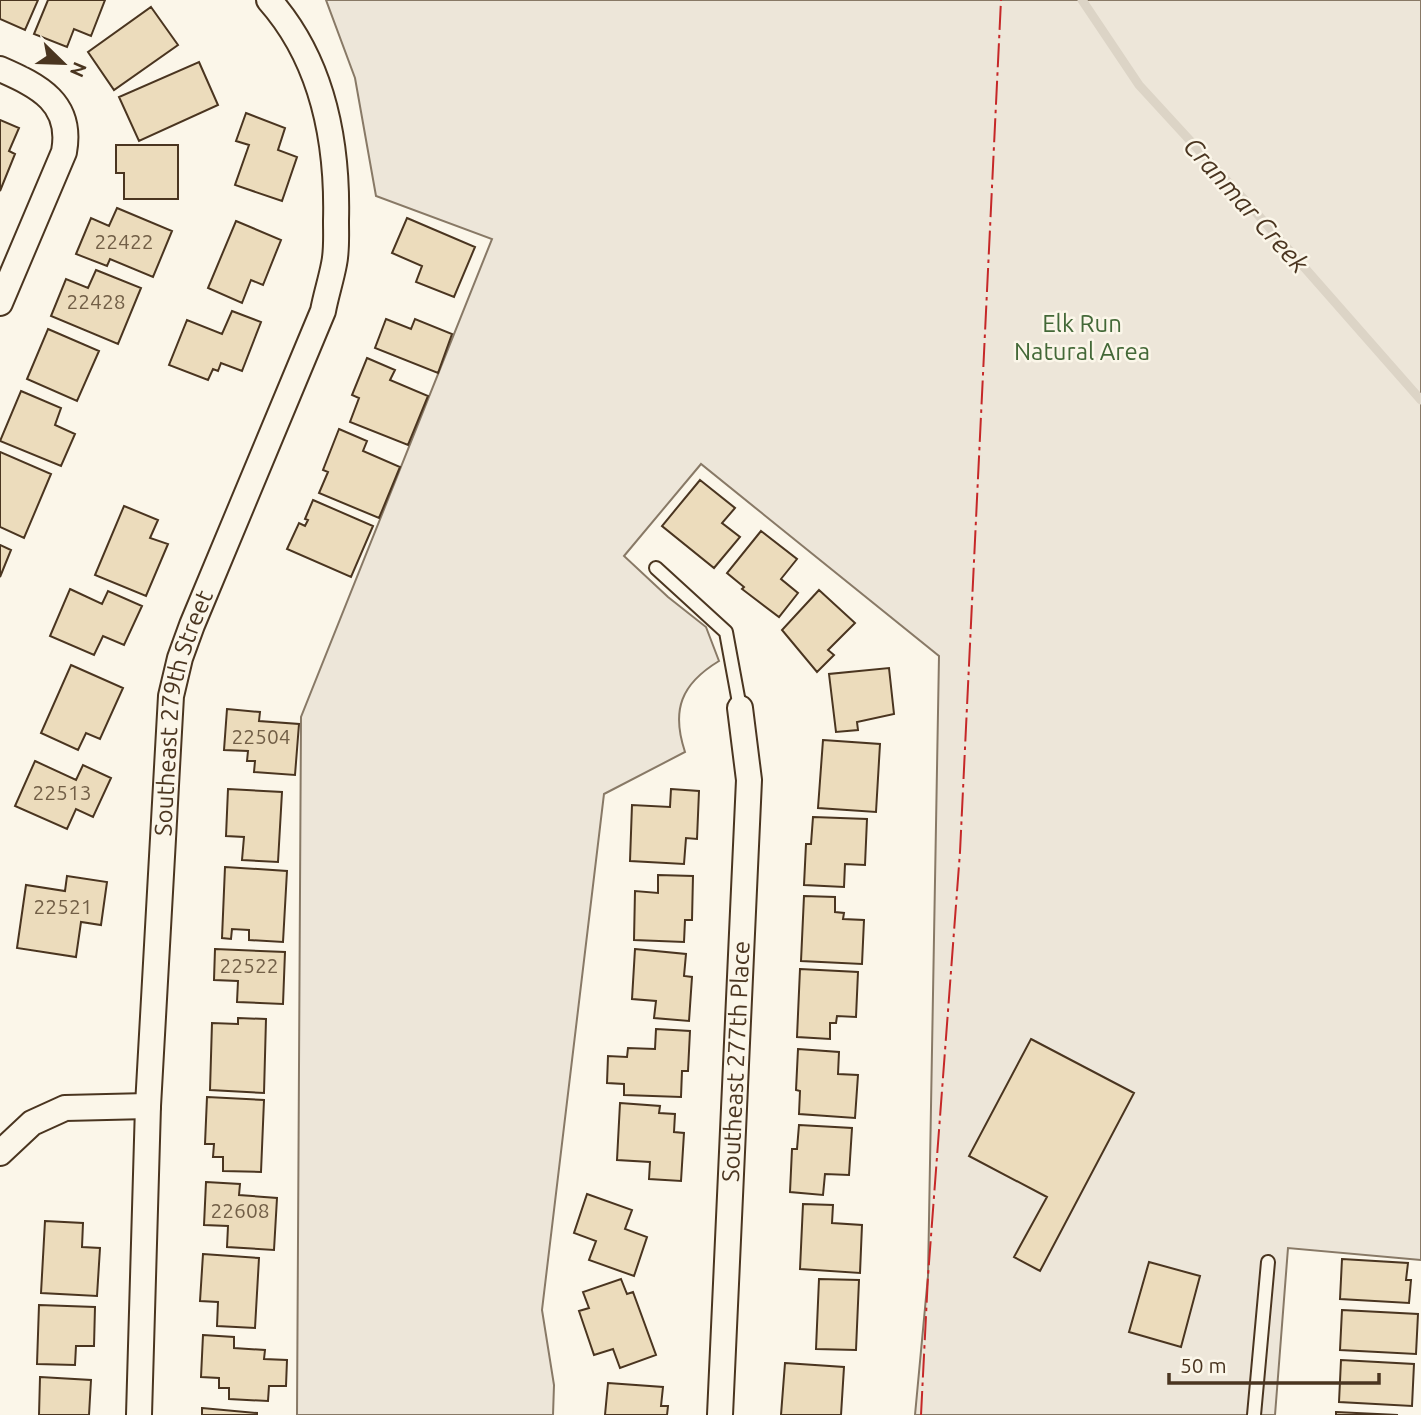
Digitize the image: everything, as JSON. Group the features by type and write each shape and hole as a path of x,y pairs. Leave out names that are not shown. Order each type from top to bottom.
{"street":[{"name":"Southeast 279th Street","path":"139,1415 148,1106 171,696 180,658 192,625 323,311 335,262 334,146 320,87 300,42 269,0"},
{"path":"0,69 34,84 49,96 68,134 64,152 0,303"},
{"name":"Southeast 277th Place","path":"720,1415 749,780 740,708"},
{"path":"0,1153 32,1123 65,1108 148,1106"}],"lane":[{"path":"656,568 726,632 740,708"},
{"path":"1254,1415 1268,1262"}],"green space":[{"name":"Elk Run Natural Area","path":"326,0 1421,0 1421,1260 1288,1248 1275,1415 915,1415 928,1276 939,656 701,464 624,556 668,597 706,627 719,661 696,679 682,699 679,723 685,752 604,794 542,1310 554,1385 553,1415 297,1415 301,717 492,239 376,196 355,78"}],"building":[{"path":"0,0 38,0 25,30 0,19"},
{"path":"48,0 105,0 91,36 74,29 67,47 34,34"},
{"path":"151,7 178,45 114,90 88,52"},
{"path":"199,62 218,105 139,141 119,97"},
{"path":"246,113 285,128 278,150 297,157 282,201 235,185 249,145 236,141"},
{"path":"0,120 19,128 9,151 15,154 0,191"},
{"path":"116,145 178,145 178,199 124,199 124,173 116,173"},
{"path":"117,208 172,231 153,277 110,259 107,266 76,254 91,218 109,226"},
{"path":"407,218 475,247 454,297 416,282 422,266 392,253"},
{"path":"236,221 281,240 263,285 251,280 242,303 208,288"},
{"path":"96,270 141,288 118,344 51,316 66,279 88,288"},
{"path":"232,311 261,322 242,371 221,363 218,371 213,369 208,380 169,365 187,320 222,334"},
{"path":"386,319 411,329 415,319 452,334 438,373 375,348"},
{"path":"48,329 99,351 77,401 27,379"},
{"path":"367,358 395,370 390,380 428,396 408,445 350,422 359,398 352,395"},
{"path":"21,391 61,408 55,425 75,434 61,466 0,441"},
{"path":"339,429 367,441 363,451 400,467 379,518 319,493 328,472 323,470"},
{"path":"0,452 51,474 24,538 0,527"},
{"path":"700,480 735,508 722,523 740,537 714,568 662,526"},
{"path":"313,500 373,526 351,577 287,549 299,523 305,526"},
{"path":"124,506 158,520 150,538 168,544 146,596 95,575"},
{"path":"761,531 797,559 781,579 798,593 779,617 742,589 744,587 727,573"},
{"path":"0,545 11,550 0,577"},
{"path":"70,589 102,604 108,591 142,606 124,645 103,636 94,655 50,636"},
{"path":"819,590 855,623 828,650 834,655 817,672 782,630"},
{"path":"71,665 123,688 100,739 86,733 78,750 41,733"},
{"path":"889,668 894,714 857,722 858,730 836,732 829,674"},
{"path":"227,709 260,712 259,721 299,724 295,775 254,772 255,761 247,761 248,751 224,750"},
{"path":"823,740 880,744 876,812 818,808"},
{"path":"35,761 76,780 83,765 111,778 93,817 76,809 67,829 15,806"},
{"path":"228,789 282,792 278,862 242,860 244,837 226,836"},
{"path":"671,789 699,791 697,839 686,838 684,864 630,861 632,805 670,807"},
{"path":"813,817 867,819 865,865 845,864 844,887 804,885 806,844 811,844"},
{"path":"225,867 287,871 283,942 249,940 249,930 232,929 231,939 222,938"},
{"path":"658,875 693,876 692,920 685,920 684,942 634,940 635,891 658,893"},
{"path":"67,876 107,882 101,925 81,922 76,957 17,948 26,885 65,891"},
{"path":"804,896 835,897 835,912 844,913 843,919 864,920 862,964 801,961"},
{"path":"215,949 285,952 283,1004 237,1002 238,981 214,980"},
{"path":"635,949 686,954 684,976 692,977 689,1021 654,1018 656,1001 632,999"},
{"path":"800,969 858,972 856,1017 837,1016 836,1023 830,1023 830,1039 797,1037"},
{"path":"238,1018 266,1019 264,1093 210,1090 212,1023 238,1024"},
{"path":"656,1029 690,1031 688,1071 682,1071 681,1097 624,1095 624,1084 607,1083 608,1056 627,1057 628,1048 655,1049"},
{"path":"1031,1039 1134,1093 1040,1271 1014,1257 1047,1197 969,1156"},
{"path":"798,1049 839,1052 838,1074 858,1075 855,1118 799,1114 800,1091 796,1090"},
{"path":"207,1097 264,1100 261,1172 223,1171 223,1157 213,1157 214,1144 205,1144"},
{"path":"620,1103 660,1106 659,1113 675,1114 674,1132 684,1133 681,1181 649,1179 650,1162 617,1160"},
{"path":"799,1125 852,1128 849,1175 825,1174 823,1195 790,1192 792,1149 797,1149"},
{"path":"206,1182 240,1184 239,1195 277,1198 274,1250 227,1247 228,1226 204,1225"},
{"path":"587,1194 632,1210 625,1229 647,1237 634,1276 589,1260 596,1241 574,1233"},
{"path":"803,1204 833,1205 832,1223 862,1225 860,1273 800,1269"},
{"path":"45,1221 83,1223 82,1247 100,1248 97,1296 41,1293"},
{"path":"203,1254 259,1258 255,1328 217,1326 218,1302 200,1301"},
{"path":"1342,1259 1408,1263 1406,1280 1411,1280 1409,1303 1340,1299"},
{"path":"1149,1262 1200,1276 1181,1347 1129,1332"},
{"path":"621,1279 627,1294 633,1292 656,1355 620,1368 613,1349 594,1355 579,1311 589,1308 583,1292"},
{"path":"819,1279 859,1280 856,1350 816,1349"},
{"path":"39,1305 95,1307 94,1346 76,1346 75,1365 37,1364"},
{"path":"1342,1310 1418,1314 1416,1354 1340,1350"},
{"path":"203,1335 234,1337 234,1348 265,1350 264,1359 287,1360 286,1386 269,1386 268,1401 229,1399 229,1388 219,1388 219,1378 201,1377"},
{"path":"1341,1360 1414,1364 1412,1406 1339,1402"},
{"path":"785,1363 844,1367 841,1415 781,1415"},
{"path":"40,1377 91,1380 89,1415 39,1415"},
{"path":"608,1383 663,1387 661,1406 668,1406 667,1415 605,1415"},
{"path":"202,1408 257,1413 257,1415 202,1415"},
{"path":"1336,1412 1398,1415 1336,1415"}],"waterway":[{"name":"Cranmar Creek","path":"1082,0 1139,85 1252,208 1421,400"}],"power":[{"path":"921,1415 928,1276 960,852 1001,0"}]}
